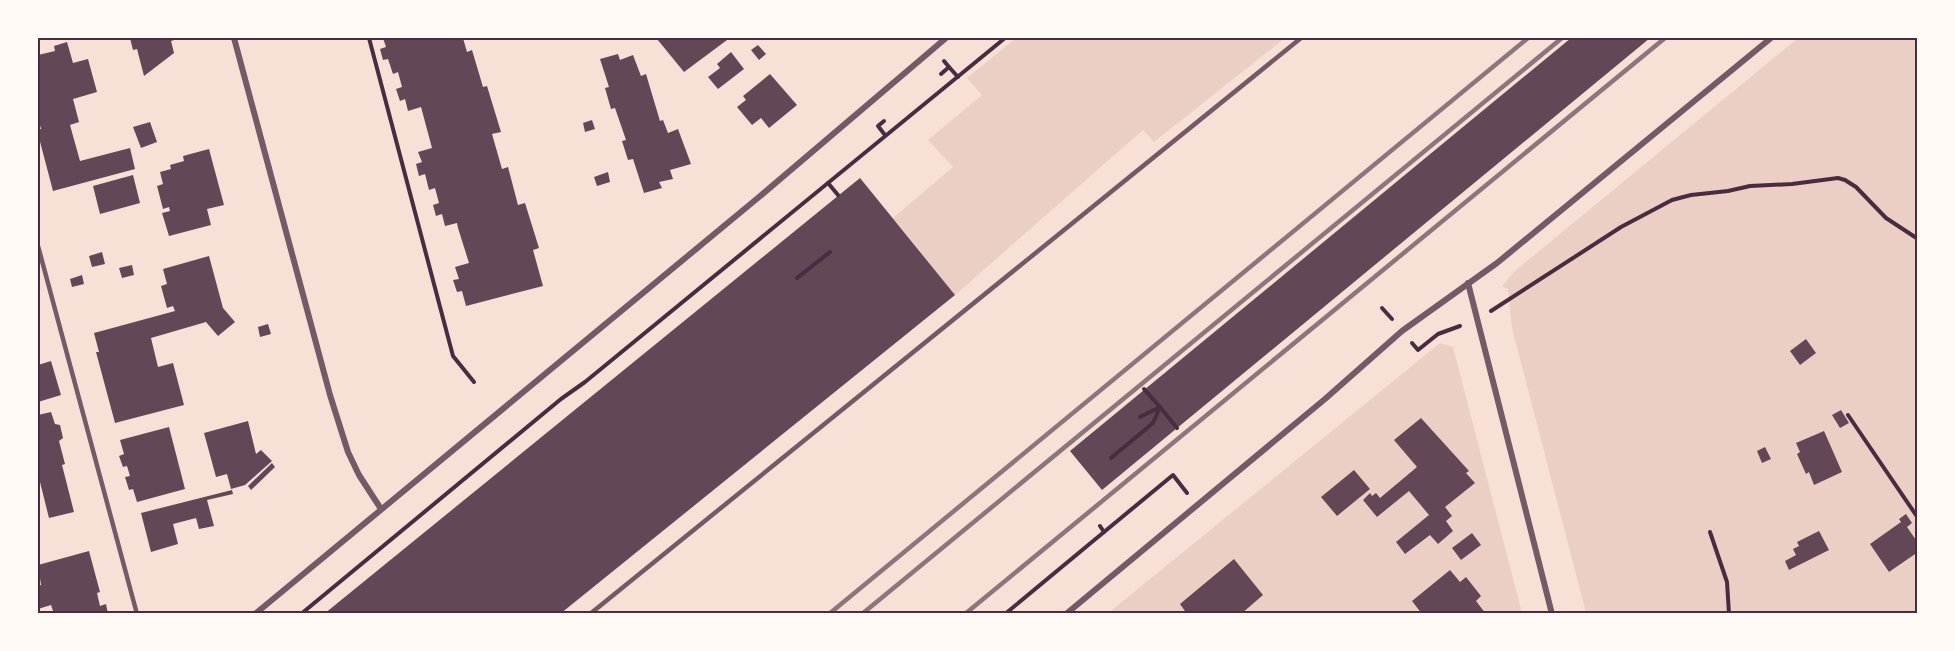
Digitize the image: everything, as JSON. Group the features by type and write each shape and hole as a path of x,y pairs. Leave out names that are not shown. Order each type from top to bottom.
{"street":[{"path":"234,38 344,441 359,475 381,509"},
{"path":"255,614 759,197 946,38"},
{"path":"1066,614 1402,331 1497,263 1771,38"},
{"path":"1468,283 1552,614"}],"lane":[{"path":"590,614 1301,38"},
{"path":"38,246 136,614"}],"path":[{"path":"369,38 453,356 474,382"},
{"path":"301,614 1005,38"},
{"path":"950,68 958,77"},
{"path":"884,122 878,126 885,135"},
{"path":"1478,320 1621,227 1672,200 1691,195 1750,186 1792,184 1838,178 1856,187 1886,218 1917,239"},
{"path":"828,183 838,195"},
{"path":"797,278 830,252"},
{"path":"1144,389 1178,428"},
{"path":"1140,417 1160,407"},
{"path":"1111,458 1153,423 1160,407"},
{"path":"1848,415 1917,518"},
{"path":"1005,614 1173,475 1197,506"},
{"path":"1100,526 1104,532"},
{"path":"1710,532 1727,582 1729,614"}],"shaded area":[{"path":"1016,38 1285,38 1154,142 1143,130 955,295 893,218 953,167 928,140 982,95 967,78"},
{"path":"1798,38 1917,38 1917,613 1586,613 1512,328 1508,289 1502,286 1516,270"},
{"path":"1440,343 1453,347 1522,613 1107,614"}],"building":[{"path":"130,38 181,38 171,41 174,53 144,76 137,49 133,50"},
{"path":"383,38 463,38 467,52 472,50 483,87 487,86 501,132 492,134 502,169 508,167 518,205 525,203 539,248 533,250 543,286 466,306 462,291 457,292 453,280 459,279 455,267 469,263 457,223 445,226 442,214 436,216 433,205 439,203 435,188 429,190 425,174 419,176 416,164 422,162 418,152 432,148 421,107 408,111 405,99 400,101 396,89 402,87 398,72 393,74 388,59 383,60 380,49 386,47"},
{"path":"658,38 725,38 727,40 684,72"},
{"path":"1571,38 1650,38 1102,490 1070,451"},
{"path":"67,42 73,63 88,59 97,92 73,99 79,122 70,125 80,161 130,148 135,169 53,191 38,134 38,130 41,129 38,118 38,55 55,51 54,46"},
{"path":"758,45 766,54 759,60 751,50"},
{"path":"731,52 744,69 718,89 708,77 720,68 717,64"},
{"path":"618,54 620,60 633,55 641,76 646,74 660,121 663,120 668,133 678,129 691,164 670,170 673,179 659,182 662,188 644,193 633,159 628,160 622,141 626,140 615,108 611,109 605,88 609,87 600,59"},
{"path":"770,74 797,105 769,128 761,118 752,125 737,107 746,100 743,96"},
{"path":"592,120 595,129 585,132 583,123"},
{"path":"150,122 157,142 141,148 133,127"},
{"path":"209,149 224,205 207,209 211,225 169,236 162,213 170,211 169,207 163,209 157,186 163,184 160,172 171,169 170,165 184,161 183,156"},
{"path":"608,172 610,182 597,186 594,177"},
{"path":"133,175 140,203 100,214 93,186"},
{"path":"860,178 955,295 560,614 324,614"},
{"path":"102,252 105,264 92,267 89,256"},
{"path":"209,256 223,308 235,322 218,336 206,322 151,338 158,367 173,363 184,405 115,423 96,352 99,352 94,333 175,311 173,306 167,308 161,286 167,284 163,269"},
{"path":"132,265 134,275 122,278 119,268"},
{"path":"82,275 84,284 72,287 70,279"},
{"path":"268,324 271,334 260,337 258,327"},
{"path":"1806,339 1816,353 1800,365 1790,351"},
{"path":"51,361 61,395 38,402 38,365"},
{"path":"1841,410 1849,423 1840,428 1832,415"},
{"path":"51,412 55,424 60,425 63,438 59,441 65,464 62,465 74,512 49,518 40,482 38,483 38,415"},
{"path":"1421,418 1469,471 1466,473 1475,483 1445,507 1452,516 1446,521 1453,531 1438,544 1430,535 1405,554 1396,542 1429,515 1409,491 1377,517 1363,500 1370,493 1372,496 1376,493 1380,498 1417,467 1394,440"},
{"path":"248,421 256,454 261,450 272,461 245,485 231,489 227,474 216,477 204,433"},
{"path":"169,427 185,489 137,502 133,489 129,490 125,477 130,476 127,466 123,467 119,456 124,454 120,440"},
{"path":"1824,431 1842,472 1814,485 1809,472 1806,474 1797,454 1800,452 1796,443"},
{"path":"1765,447 1771,459 1762,463 1757,451"},
{"path":"272,463 275,467 251,490 248,486"},
{"path":"1354,470 1370,489 1337,516 1321,497"},
{"path":"232,490 233,494 207,500 214,526 199,529 196,518 173,524 178,544 151,552 141,513"},
{"path":"1906,514 1912,523 1907,527 1918,543 1918,552 1889,572 1870,544 1901,522 1899,519"},
{"path":"1819,531 1829,550 1789,570 1785,561 1796,555 1793,549 1799,546 1797,542"},
{"path":"1472,533 1481,545 1461,560 1452,548"},
{"path":"89,551 100,592 97,593 100,606 106,604 108,614 54,614 51,605 38,609 38,586 41,585 38,565"},
{"path":"1234,559 1263,595 1241,614 1187,614 1180,604"},
{"path":"1450,570 1460,582 1466,577 1481,596 1476,601 1486,614 1422,614 1412,601"}],"railway":[{"path":"829,614 1528,38"},
{"path":"862,614 1562,38"},
{"path":"965,614 1665,38"}]}
